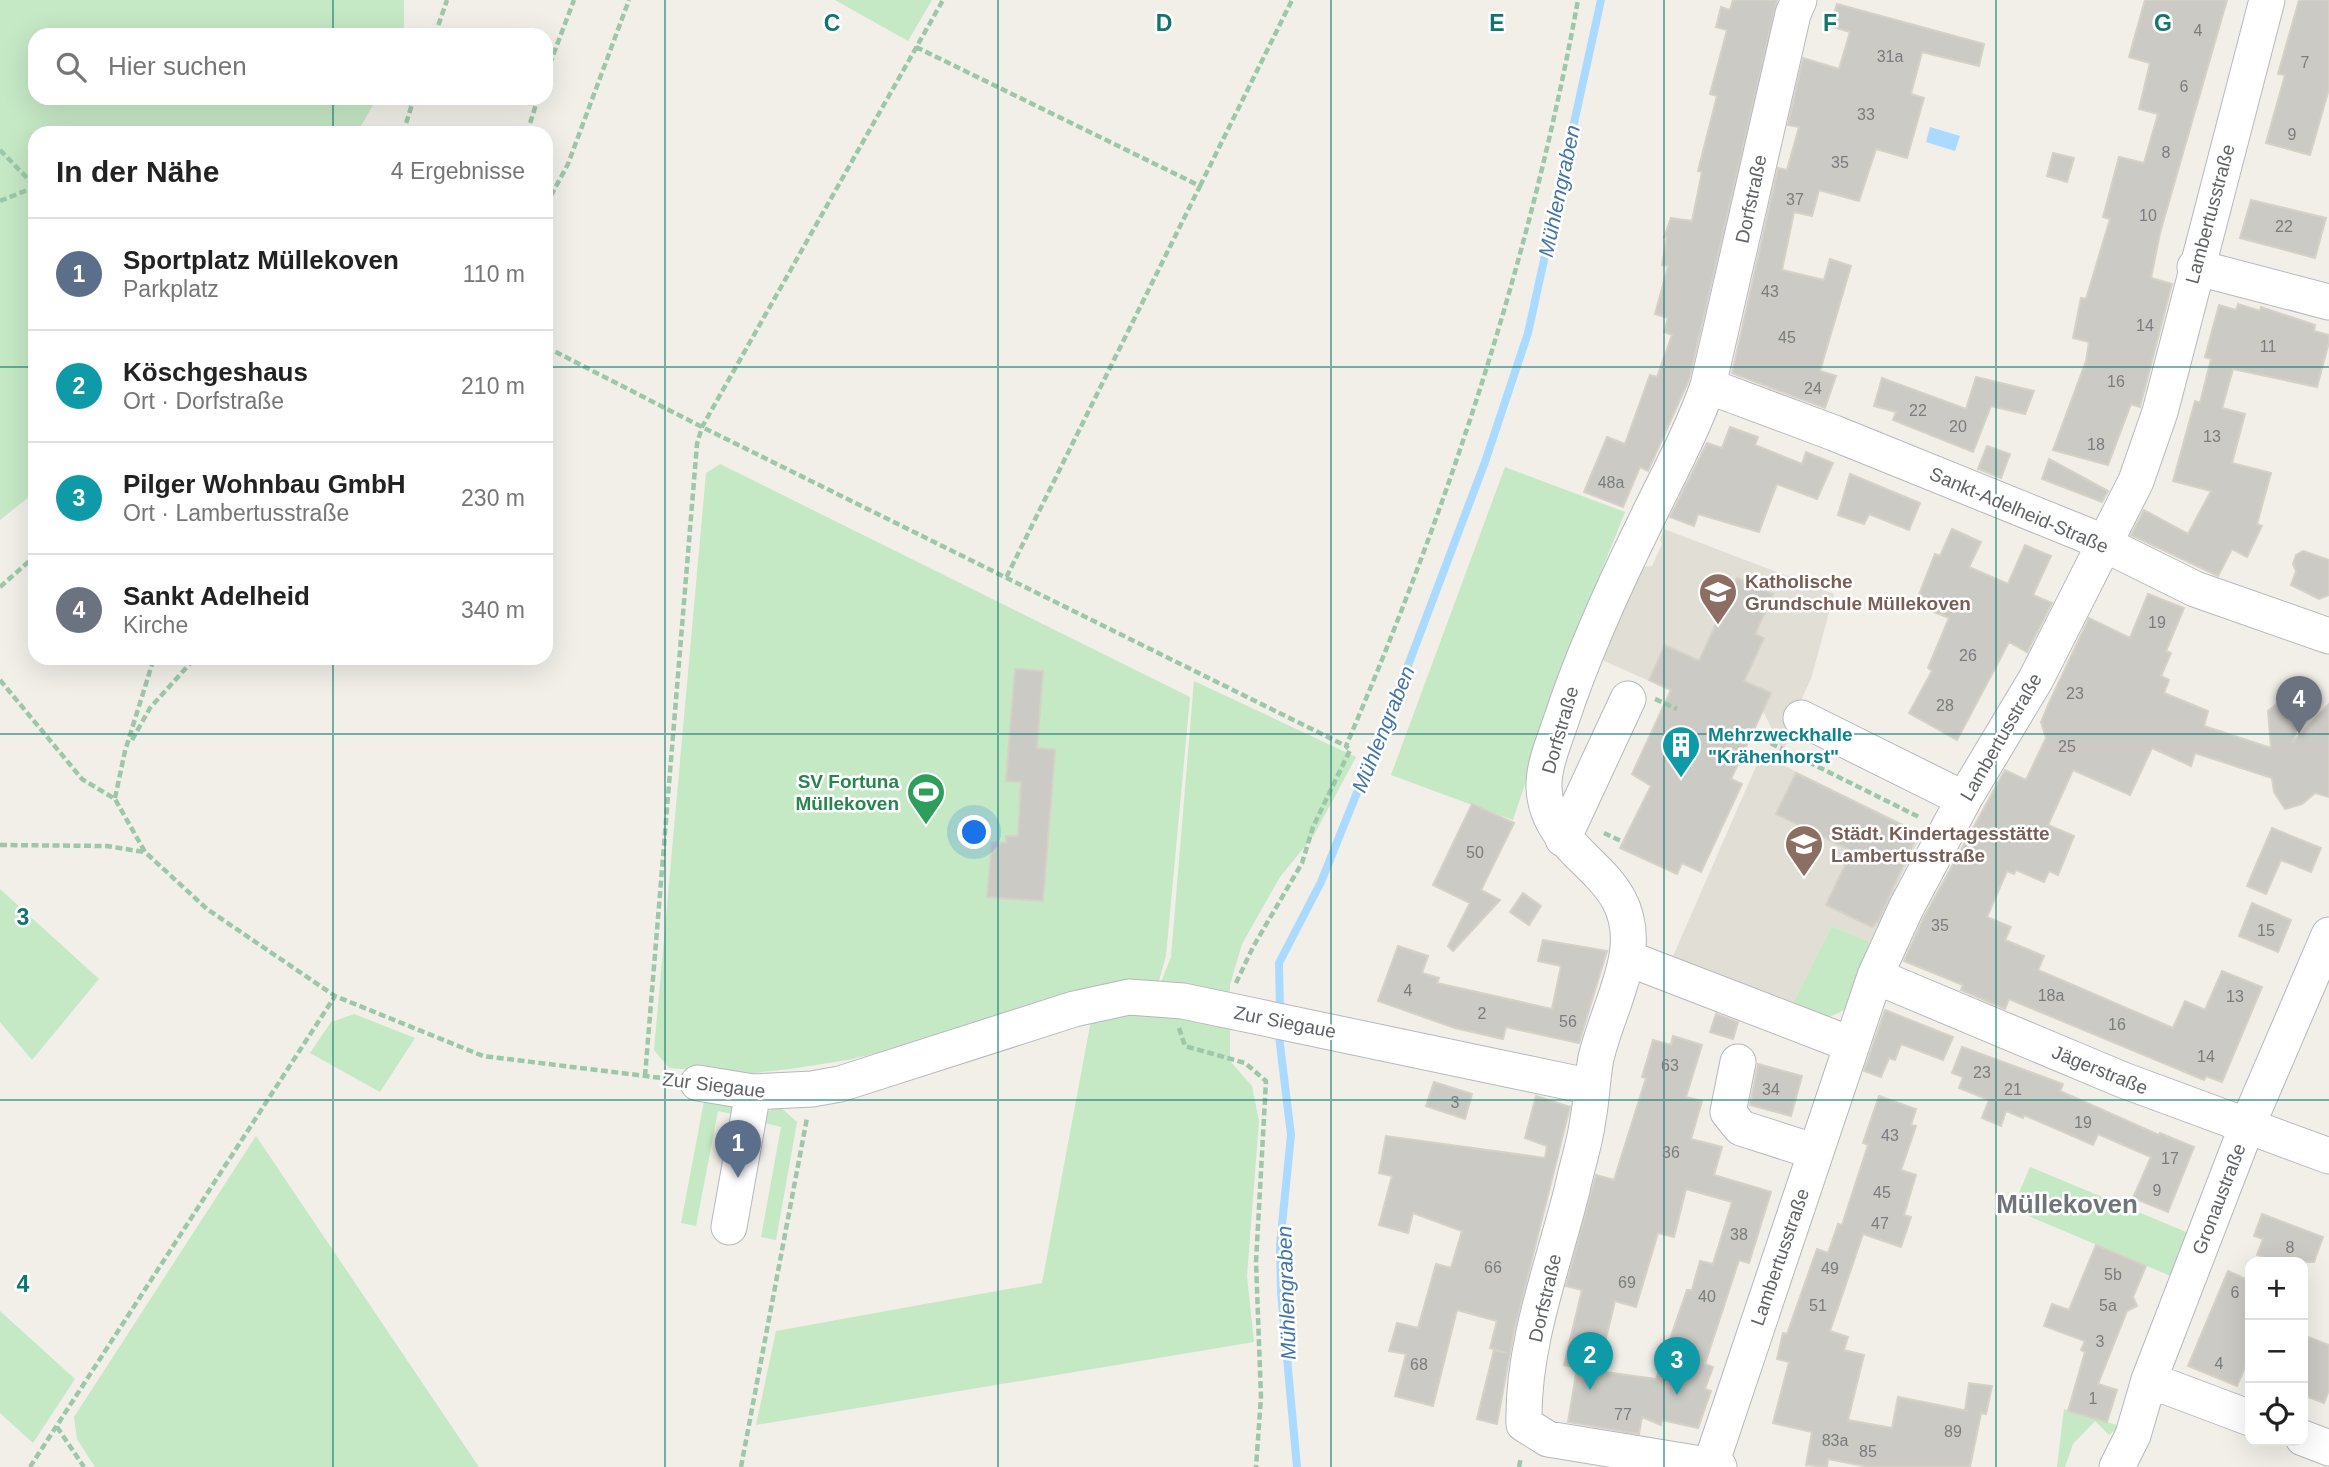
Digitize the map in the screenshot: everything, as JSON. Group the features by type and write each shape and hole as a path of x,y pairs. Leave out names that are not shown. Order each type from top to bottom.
{"street":[{"name":"Dorfstraße","path":"1713,1466 1548,1439 1524,1424 1525,1381 1588,1121 1596,1059 1626,958 1627,922 1613,888 1563,839 1550,811 1544,788 1554,743 1580,664 1644,523 1693,427 1709,386 1793,14 1799,0"},
{"name":"Lambertusstraße","path":"1713,1466 1850,1044 1875,976 1906,908 1964,799 2036,679 2136,481 2160,412 2267,0"},
{"path":"2196,267 2329,302"},
{"name":"Sankt-Adelheid-Straße","path":"1709,386 1834,433 2086,535 2195,589 2329,636"},
{"path":"1563,839 1628,699"},
{"path":"1801,719 1964,799"},
{"name":"Gronaustraße","path":"2117,1467 2133,1435 2149,1380 2247,1126 2329,935"},
{"path":"1626,958 1850,1044"},
{"name":"Jägerstraße","path":"1875,976 2123,1080 2329,1156"},
{"name":"Zur Siegaue","path":"698,1083 753,1092 812,1089 840,1084 1129,997 1215,1008 1592,1087"},
{"path":"1738,1062 1728,1100 1728,1112 1741,1128 1816,1152"},
{"path":"729,1227 753,1092"},
{"path":"2149,1380 2245,1416"},
{"path":"2308,1440 2329,1448"}],"path":[{"path":"437,28 447,0"},
{"path":"553,56 574,0"},
{"path":"553,192 568,164 629,0"},
{"path":"645,1076 696,457 702,427 943,0"},
{"path":"1006,578 1292,0"},
{"path":"1346,746 1370,689 1490,363 1535,202 1578,0"},
{"path":"916,47 1200,187"},
{"path":"405,126 412,105"},
{"path":"529,126 536,105"},
{"path":"0,149 28,179"},
{"path":"0,201 28,190"},
{"path":"553,351 1350,750 1313,827 1302,863 1253,947 1234,989 1215,1008 1178,1034 1185,1046 1245,1063 1266,1082 1256,1262 1261,1397 1256,1467"},
{"path":"0,587 28,562"},
{"path":"115,799 125,751 152,665"},
{"path":"125,751 150,708 189,665"},
{"name":"Zur Siegaue","path":"0,680 82,779 115,799 145,852 207,909 335,996 483,1056 698,1083"},
{"path":"1752,734 1948,831"},
{"path":"0,845 107,846 145,852"},
{"path":"30,1467 335,996"},
{"path":"741,1467 812,1089"},
{"path":"57,1427 84,1467"}],"shaded area":[{"name":"Katholische Grundschule Müllekoven","path":"1664,529 1834,594 1811,679 1789,726 1793,728 1783,752 1763,711 1710,687 1702,704 1597,658 1639,567 1652,566 1662,544 1660,540"},
{"name":"Städt. Kindertagesstätte Lambertusstraße","path":"1764,756 1922,833 1870,942 1832,926 1790,1009 1670,963 1757,764"}],"green space":[{"path":"0,0 404,0 404,28 28,28 28,105 373,105 361,126 28,126 28,498 0,520"},
{"path":"835,0 932,0 908,41"},
{"name":"SV Fortuna Müllekoven","path":"720,464 1190,697 1166,956 1156,991 847,1060 790,1069 745,1074 669,1068 654,1050 706,473"},
{"path":"1505,467 1625,512 1566,660 1513,820 1391,775"},
{"path":"1194,681 1356,757 1314,835 1280,877 1242,944 1230,985 1230,1061 1252,1086 1259,1121 1247,1276 1254,1342 756,1425 776,1331 1042,1283 1092,1015 1150,1010 1171,957"},
{"path":"0,889 99,979 32,1060 0,1022"},
{"path":"1832,926 1870,942 1845,1010 1820,1021 1790,1009"},
{"path":"354,1014 415,1038 380,1092 310,1053 331,1022"},
{"path":"705,1096 736,1108 737,1115 718,1111 696,1226 681,1223"},
{"path":"779,1106 797,1122 776,1240 761,1237 781,1127 761,1122 765,1113"},
{"path":"256,1136 479,1467 95,1467 77,1439 74,1417"},
{"path":"2030,1167 2191,1234 2173,1277 2012,1209"},
{"path":"0,1311 75,1379 33,1443 0,1413"},
{"path":"2064,1409 2120,1426 2109,1435 2095,1421 2073,1444 2065,1467 2057,1467"}],"water":[{"path":"1930,127 1960,136 1955,151 1926,142"}],"building":[{"path":"1733,0 1777,0 1689,380 1648,471 1640,467 1623,507 1584,492 1607,437 1625,444 1650,375 1657,377 1672,335 1664,332 1668,318 1655,314 1668,266 1662,265 1667,237 1664,237 1671,218 1692,221 1702,172 1698,171 1717,96 1710,94 1727,30 1716,27 1721,7 1730,10"},
{"path":"2145,0 2227,0 2160,233 2151,278 2172,284 2140,407 2131,404 2108,465 2053,450 2086,361 2089,342 2073,338 2081,298 2086,299 2110,219 2103,217 2119,157 2144,163 2158,114 2139,109 2150,63 2129,57"},
{"path":"2299,0 2329,0 2329,89 2310,155 2266,143 2285,75 2278,74"},
{"path":"1837,4 1984,44 1979,66 1922,52 1911,94 1924,98 1907,158 1876,149 1859,201 1819,190 1812,216 1794,212 1782,270 1824,280 1830,259 1851,266 1820,371 1836,376 1825,408 1732,373 1778,168 1787,170 1799,127 1788,125 1803,58 1839,69 1850,32 1830,26"},
{"path":"2053,153 2074,158 2067,182 2047,176"},
{"path":"2251,200 2326,218 2315,258 2240,238"},
{"path":"2238,304 2260,311 2261,307 2315,325 2314,331 2329,335 2329,342 2317,387 2233,369 2222,408 2245,414 2232,463 2271,473 2257,524 2262,526 2247,557 2232,549 2218,576 2131,535 2144,510 2188,534 2211,491 2173,481 2195,401 2200,403 2211,359 2205,357 2219,305 2236,310"},
{"path":"1976,377 2034,391 2025,414 1991,406 1973,452 1893,420 1896,412 1874,406 1882,378 1966,409"},
{"path":"1730,427 1758,437 1755,445 1802,464 1806,452 1833,463 1817,499 1777,484 1759,532 1698,514 1694,526 1670,517 1707,443 1722,448"},
{"path":"1987,446 2010,454 2001,478 1978,469"},
{"path":"2049,459 2108,491 2102,502 2042,479"},
{"path":"1850,474 1920,503 1909,530 1869,514 1864,524 1838,515"},
{"path":"1952,529 1981,542 1969,567 2008,584 2025,545 2051,556 2033,595 2052,603 2027,652 2009,642 1957,740 1909,713 1932,671 1928,668 1949,618 1919,606 1922,598 1918,597 1935,554 1940,556"},
{"path":"2303,551 2329,560 2329,595 2319,599 2291,585 2296,571 2293,564 2296,555"},
{"name":"Mehrzweckhalle \"Krähenhorst\"","path":"1737,578 1773,594 1755,634 1764,638 1744,681 1771,693 1731,779 1742,784 1701,872 1682,863 1677,874 1620,848 1651,786 1632,774 1671,690 1649,680 1665,645 1699,661"},
{"path":"2148,594 2184,608 2166,651 2171,653 2161,676 2169,680 2164,693 2208,711 2204,726 2271,748 2268,711 2280,701 2283,692 2307,700 2292,743 2329,704 2329,797 2315,793 2302,804 2285,809 2274,792 2272,778 2195,753 2191,766 2152,748 2130,795 2073,770 2048,825 2074,836 2058,875 2049,871 2044,882 2016,870 2014,874 2007,871 1987,917 2011,927 2005,940 2044,956 2038,970 2173,1028 2185,1001 2205,1010 2222,971 2262,987 2222,1082 2206,1076 2204,1080 2009,999 2005,1009 1961,990 1963,985 1904,961 1924,917 2005,770 2026,780 2046,738 2041,722 2089,618 2130,638"},
{"path":"1015,669 1043,671 1037,748 1055,750 1043,901 987,897 992,842 1006,843 1006,836 1018,836 1021,782 1006,781"},
{"path":"1796,773 1918,833 1878,921 1872,927 1826,905 1852,851 1776,814"},
{"path":"1472,804 1514,823 1481,890 1500,900 1453,951 1448,946 1470,903 1433,885"},
{"path":"2272,828 2321,848 2311,872 2281,860 2266,894 2247,886"},
{"path":"1523,893 1541,906 1529,925 1510,912"},
{"path":"2252,903 2291,920 2278,952 2239,936"},
{"path":"1543,940 1607,951 1579,1043 1506,1027 1503,1039 1455,1028 1378,1001 1398,946 1428,956 1422,973 1439,978 1437,983 1552,1009 1561,966 1538,961"},
{"path":"1885,1010 1953,1037 1943,1060 1901,1044 1895,1060 1889,1058 1881,1077 1864,1071"},
{"path":"1716,1014 1738,1022 1733,1039 1710,1032"},
{"path":"1673,1036 1702,1045 1686,1097 1702,1101 1691,1139 1722,1147 1714,1175 1771,1192 1749,1263 1739,1260 1705,1364 1713,1367 1705,1389 1711,1391 1698,1428 1662,1420 1661,1425 1642,1417 1639,1434 1568,1422 1577,1368 1564,1365 1582,1290 1566,1286 1596,1175 1614,1180 1646,1078 1642,1077 1653,1040 1671,1045","holes":["1686,1189 1732,1202 1713,1264 1700,1261 1692,1290 1687,1290 1656,1379 1598,1371 1615,1301 1636,1307 1658,1233 1674,1237"]},
{"path":"1962,1047 2063,1084 2060,1091 2159,1135 2160,1133 2194,1147 2168,1212 2133,1198 2151,1157 2098,1134 2093,1145 2024,1115 2023,1118 2006,1111 2001,1126 1982,1118 1989,1100 1959,1088 1963,1077 1952,1073"},
{"path":"1758,1064 1802,1076 1791,1116 1750,1105"},
{"path":"1434,1082 1472,1094 1465,1119 1426,1106"},
{"path":"1536,1096 1570,1107 1514,1331 1497,1424 1477,1419 1494,1350 1507,1353 1490,1348 1497,1321 1457,1310 1433,1406 1395,1396 1406,1354 1389,1351 1397,1323 1418,1328 1436,1264 1451,1268 1462,1231 1413,1213 1408,1233 1379,1225 1392,1176 1379,1173 1386,1136 1545,1158 1547,1146 1525,1138"},
{"path":"1879,1096 1916,1109 1911,1125 1916,1126 1901,1170 1916,1175 1904,1215 1911,1217 1901,1247 1863,1234 1830,1331 1848,1337 1844,1350 1864,1355 1848,1420 1892,1428 1898,1397 1968,1411 1965,1410 1969,1383 1992,1386 1986,1414 1981,1413 1970,1467 1869,1467 1828,1459 1827,1467 1806,1465 1812,1432 1773,1423 1789,1362 1777,1359 1783,1333 1787,1334 1817,1249 1828,1253 1838,1224 1842,1225 1868,1145 1863,1143"},
{"path":"2262,1214 2323,1237 2314,1262 2308,1262 2308,1257 2257,1255 2263,1239 2254,1236"},
{"path":"2096,1245 2146,1266 2133,1297 2137,1306 2127,1311 2098,1384 2117,1390 2107,1422 2068,1411 2085,1352 2081,1350 2085,1341 2044,1326 2052,1304 2069,1310"},
{"path":"2228,1271 2245,1279 2245,1368 2237,1386 2188,1366"},
{"path":"2308,1337 2329,1345 2329,1390 2324,1403 2308,1397"}],"waterway":[{"name":"Mühlengraben","path":"1280,1012 1279,963 1321,882 1404,676 1485,462 1528,333 1601,0"},
{"name":"Mühlengraben","path":"1278,1028 1291,1135 1280,1245 1281,1292 1297,1467"}],"place":[{"name":"Katholische Grundschule Müllekoven","path":"1718,626"},
{"name":"Sankt Adelheid","path":"2299,734"},
{"name":"Mehrzweckhalle \"Krähenhorst\"","path":"1681,779"},
{"name":"SV Fortuna Müllekoven","path":"926,826"},
{"name":"Städt. Kindertagesstätte Lambertusstraße","path":"1804,878"},
{"name":"Sportplatz Müllekoven","path":"738,1178"},
{"name":"Köschgeshaus","path":"1590,1390"},
{"name":"Pilger Wohnbau GmbH","path":"1677,1395"}],"district":[{"name":"Müllekoven","path":"2067,1204"}]}
